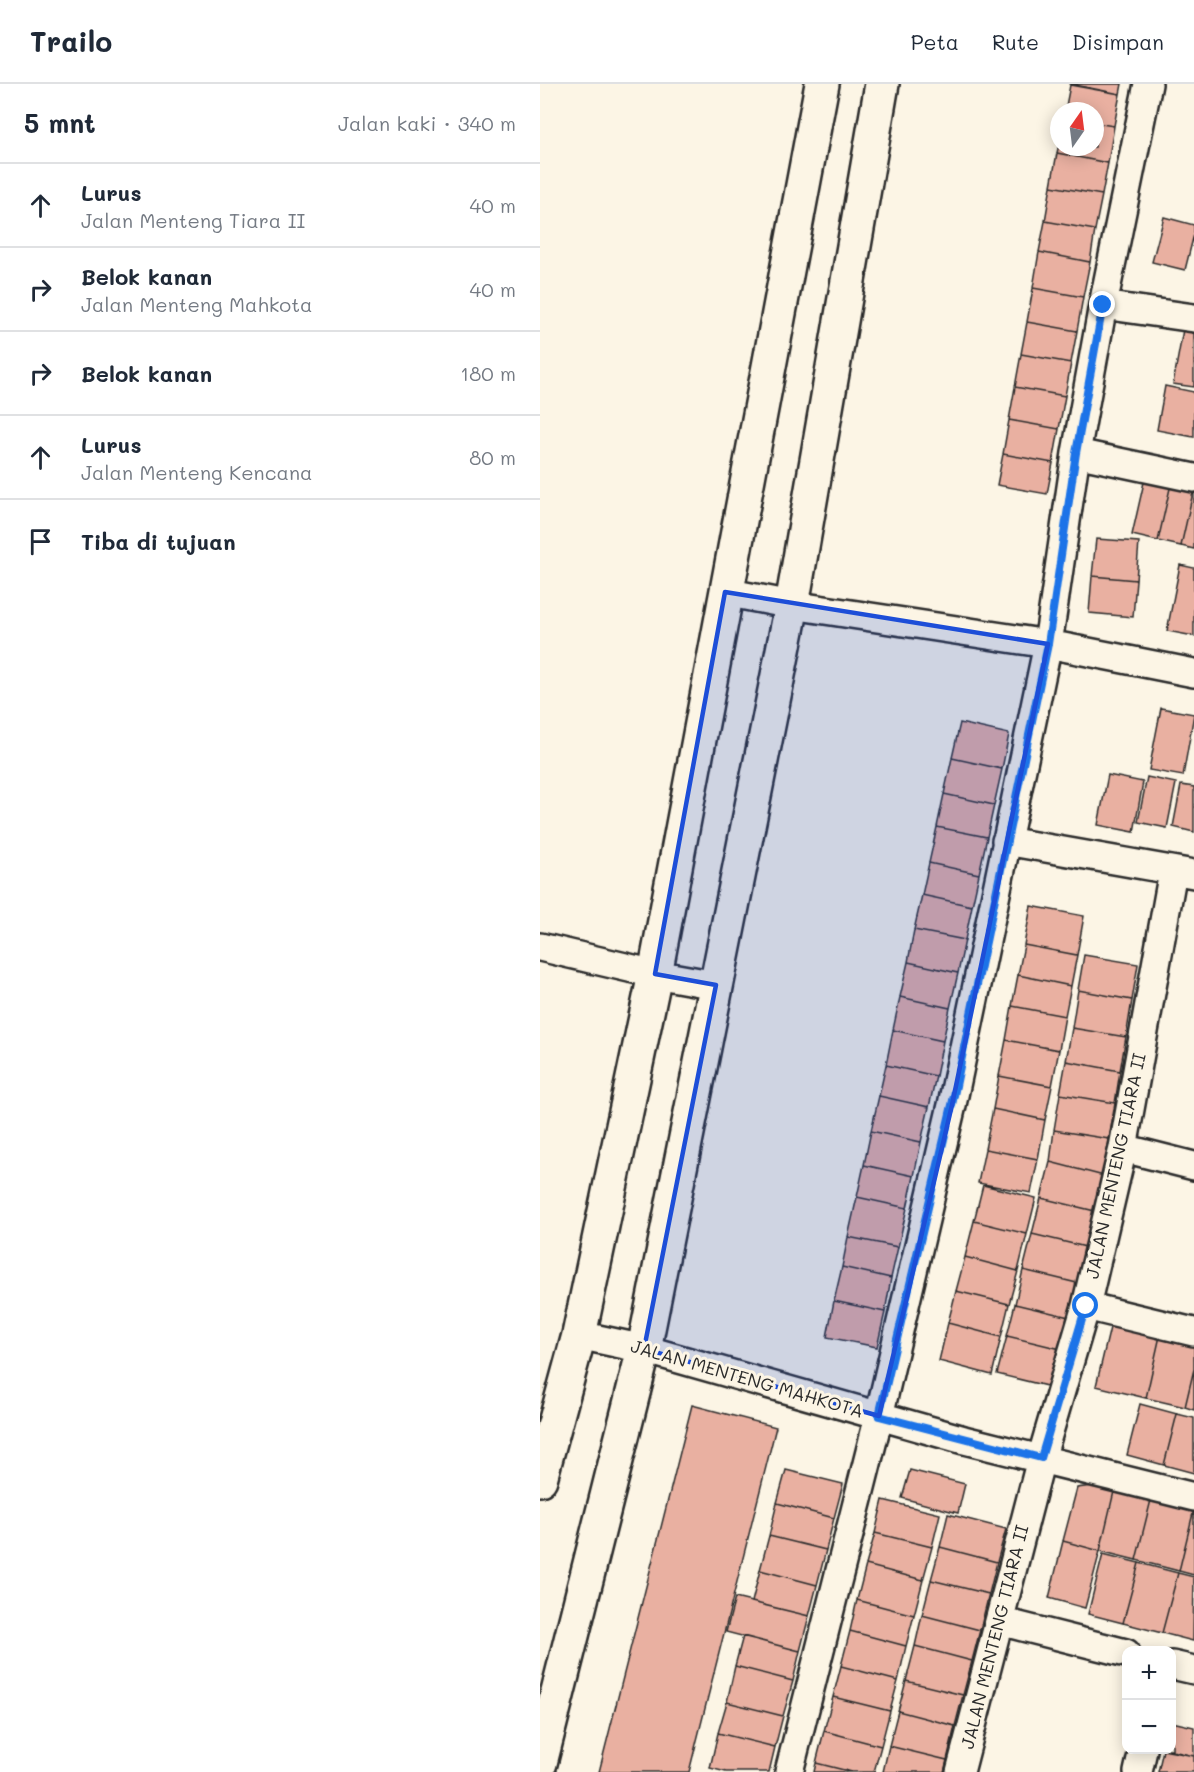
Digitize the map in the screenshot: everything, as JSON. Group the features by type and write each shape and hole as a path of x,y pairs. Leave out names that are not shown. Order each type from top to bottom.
{"street":[{"path":"540,1479 579,1335 655,974 822,84"},
{"path":"540,1763 644,1349 792,604 882,84"},
{"path":"789,1772 879,1416 952,1105 1048,644 1076,453 1103,305 1148,84"},
{"path":"1103,305 1194,318"},
{"path":"1076,453 1194,478"},
{"path":"725,592 1048,644 1194,673"},
{"path":"1006,841 1184,872"},
{"name":"JALAN MENTENG TIARA II","path":"960,1772 1041,1458 1086,1306 1184,872"},
{"path":"540,947 716,986"},
{"path":"1122,1148 1194,1166"},
{"path":"1086,1306 1194,1332"},
{"name":"JALAN MENTENG MAHKOTA","path":"579,1335 644,1349 879,1416 1194,1497"},
{"path":"999,1620 1122,1652"},
{"path":"1176,1666 1194,1670"},
{"path":"1138,1772 1142,1754"}],"highlighted area":[{"path":"725,592 1048,644 952,1105 879,1416 644,1349 716,985 655,974"}],"building":[{"path":"1070,84 1122,84 1120,94"},
{"path":"1070,85 1120,94 1114,126 1104,124 1104,102 1067,102"},
{"path":"1104,124 1114,126 1108,163 1072,156 1104,156"},
{"path":"1056,156 1072,156 1108,163 1102,195 1051,186"},
{"path":"1051,186 1102,195 1095,230 1045,221"},
{"path":"1164,217 1194,225 1185,270 1152,262"},
{"path":"1045,221 1095,230 1090,262 1039,252"},
{"path":"1039,252 1090,262 1083,297 1033,288"},
{"path":"1033,288 1083,297 1077,331 1027,322"},
{"path":"1027,322 1077,331 1071,363 1021,354"},
{"path":"1184,324 1194,325 1194,387 1173,384"},
{"path":"1021,354 1071,363 1065,396 1015,387"},
{"path":"1165,386 1194,392 1194,437 1157,430"},
{"path":"1015,387 1065,396 1059,429 1009,420"},
{"path":"1009,420 1059,429 1053,463 1003,454"},
{"path":"1003,454 1053,463 1047,494 997,485"},
{"path":"1147,469 1173,475 1158,541 1132,535"},
{"path":"1173,475 1194,488 1181,546 1158,541"},
{"path":"1194,488 1194,549 1181,546"},
{"path":"1096,539 1139,542 1136,580 1092,576"},
{"path":"1180,565 1194,568 1194,636 1167,631"},
{"path":"1092,576 1136,580 1133,617 1089,613"},
{"path":"1161,708 1194,714 1183,776 1149,770"},
{"path":"960,723 1009,734 1002,769 952,758"},
{"path":"952,758 1002,769 994,805 944,794"},
{"path":"1108,775 1143,782 1134,832 1098,825"},
{"path":"1147,777 1176,783 1167,828 1138,822"},
{"path":"1181,785 1194,787 1194,832 1173,827"},
{"path":"944,794 994,805 987,837 937,827"},
{"path":"937,827 987,837 979,874 929,863"},
{"path":"929,863 979,874 972,906 922,895"},
{"path":"922,895 972,906 965,940 914,930"},
{"path":"1031,906 1084,916 1077,955 1024,945"},
{"path":"914,930 965,940 958,973 908,962"},
{"path":"1024,945 1077,955 1071,986 1018,975"},
{"path":"1084,955 1138,964 1132,1000 1078,990"},
{"path":"908,962 958,973 950,1008 900,997"},
{"path":"1018,975 1071,986 1065,1016 1012,1006"},
{"path":"1078,990 1132,1000 1126,1037 1072,1028"},
{"path":"900,997 950,1008 943,1041 893,1030"},
{"path":"1012,1006 1065,1016 1059,1050 1006,1040"},
{"path":"1072,1028 1126,1037 1120,1071 1066,1061"},
{"path":"893,1030 943,1041 936,1076 886,1065"},
{"path":"1006,1040 1059,1050 1052,1086 999,1076"},
{"path":"1066,1061 1120,1071 1115,1103 1060,1094"},
{"path":"886,1065 936,1076 929,1107 879,1096"},
{"path":"999,1076 1052,1086 1045,1120 993,1109"},
{"path":"1060,1094 1115,1103 1109,1139 1054,1130"},
{"path":"879,1096 929,1107 921,1142 871,1131"},
{"path":"993,1109 1045,1120 1038,1159 985,1149"},
{"path":"1054,1130 1109,1139 1104,1176 1050,1162"},
{"path":"871,1131 921,1142 914,1176 864,1165"},
{"path":"985,1149 1038,1159 1031,1193 978,1183"},
{"path":"1050,1162 1104,1176 1095,1211 1041,1198"},
{"path":"864,1165 914,1176 907,1208 857,1197"},
{"path":"983,1185 1036,1198 1027,1234 974,1221"},
{"path":"857,1197 907,1208 898,1247 848,1237"},
{"path":"1041,1198 1095,1211 1086,1247 1032,1234"},
{"path":"974,1221 1027,1234 1018,1271 965,1257"},
{"path":"1032,1234 1086,1247 1077,1283 1023,1270"},
{"path":"848,1237 898,1247 891,1278 842,1267"},
{"path":"965,1257 1018,1271 1009,1304 956,1291"},
{"path":"842,1267 891,1278 885,1312 834,1301"},
{"path":"1023,1270 1077,1283 1069,1317 1015,1304"},
{"path":"956,1291 1009,1304 1001,1337 948,1323"},
{"path":"834,1301 885,1312 877,1347 827,1337"},
{"path":"1015,1304 1069,1317 1061,1349 1007,1336"},
{"path":"1113,1315 1162,1327 1146,1398 1096,1386"},
{"path":"948,1323 1001,1337 992,1375 939,1361"},
{"path":"1162,1327 1194,1335 1194,1369 1185,1407 1146,1398"},
{"path":"1007,1336 1061,1349 1051,1387 997,1374"},
{"path":"1194,1369 1194,1410 1185,1407"},
{"path":"1140,1404 1177,1414 1164,1465 1127,1455"},
{"path":"692,1405 776,1427 689,1772 599,1772"},
{"path":"1177,1414 1194,1418 1194,1473 1164,1465"},
{"path":"786,1470 843,1484 834,1518 777,1503"},
{"path":"910,1470 965,1484 958,1513 902,1498"},
{"path":"1116,1483 1100,1551 1063,1541 1077,1488"},
{"path":"1116,1483 1153,1492 1136,1560 1100,1551"},
{"path":"1153,1492 1194,1509 1179,1571 1136,1560"},
{"path":"883,1500 940,1514 932,1547 875,1533"},
{"path":"777,1503 834,1518 826,1550 769,1536"},
{"path":"1194,1509 1194,1575 1179,1571"},
{"path":"948,1514 1006,1529 997,1562 940,1547"},
{"path":"875,1533 932,1547 923,1580 866,1565"},
{"path":"769,1536 826,1550 817,1585 760,1570"},
{"path":"1063,1541 1100,1551 1085,1608 1049,1598"},
{"path":"940,1547 997,1562 989,1594 931,1580"},
{"path":"1103,1554 1139,1563 1123,1623 1088,1614"},
{"path":"1139,1563 1178,1573 1162,1633 1123,1623"},
{"path":"866,1565 923,1580 914,1615 857,1600"},
{"path":"760,1570 817,1585 809,1616 752,1602"},
{"path":"1178,1573 1194,1577 1193,1641 1162,1633"},
{"path":"931,1580 989,1594 980,1630 922,1615"},
{"path":"735,1598 809,1616 800,1651 726,1632"},
{"path":"857,1600 914,1615 906,1646 850,1631"},
{"path":"922,1615 980,1630 972,1661 915,1646"},
{"path":"850,1631 906,1646 898,1681 841,1666"},
{"path":"743,1636 800,1651 793,1681 735,1666"},
{"path":"915,1646 972,1661 963,1695 906,1681"},
{"path":"735,1666 793,1681 783,1716 727,1702"},
{"path":"841,1666 898,1681 890,1711 833,1697"},
{"path":"906,1681 963,1695 955,1726 898,1711"},
{"path":"833,1697 890,1711 881,1746 824,1731"},
{"path":"727,1702 783,1716 775,1747 718,1733"},
{"path":"898,1711 955,1726 947,1760 889,1746"},
{"path":"1176,1723 1194,1727 1194,1756 1176,1752"},
{"path":"824,1731 881,1746 874,1772 852,1772 816,1763"},
{"path":"718,1733 775,1747 769,1772 726,1772 710,1768"},
{"path":"889,1746 947,1760 944,1772 883,1772"},
{"path":"1176,1753 1194,1756 1194,1772 1158,1772 1162,1754"},
{"path":"816,1763 852,1772 814,1772"}],"route":[{"path":"1086,1306 1041,1458 964,1440 879,1416 952,1105 1048,644 1076,453 1103,305"}]}
